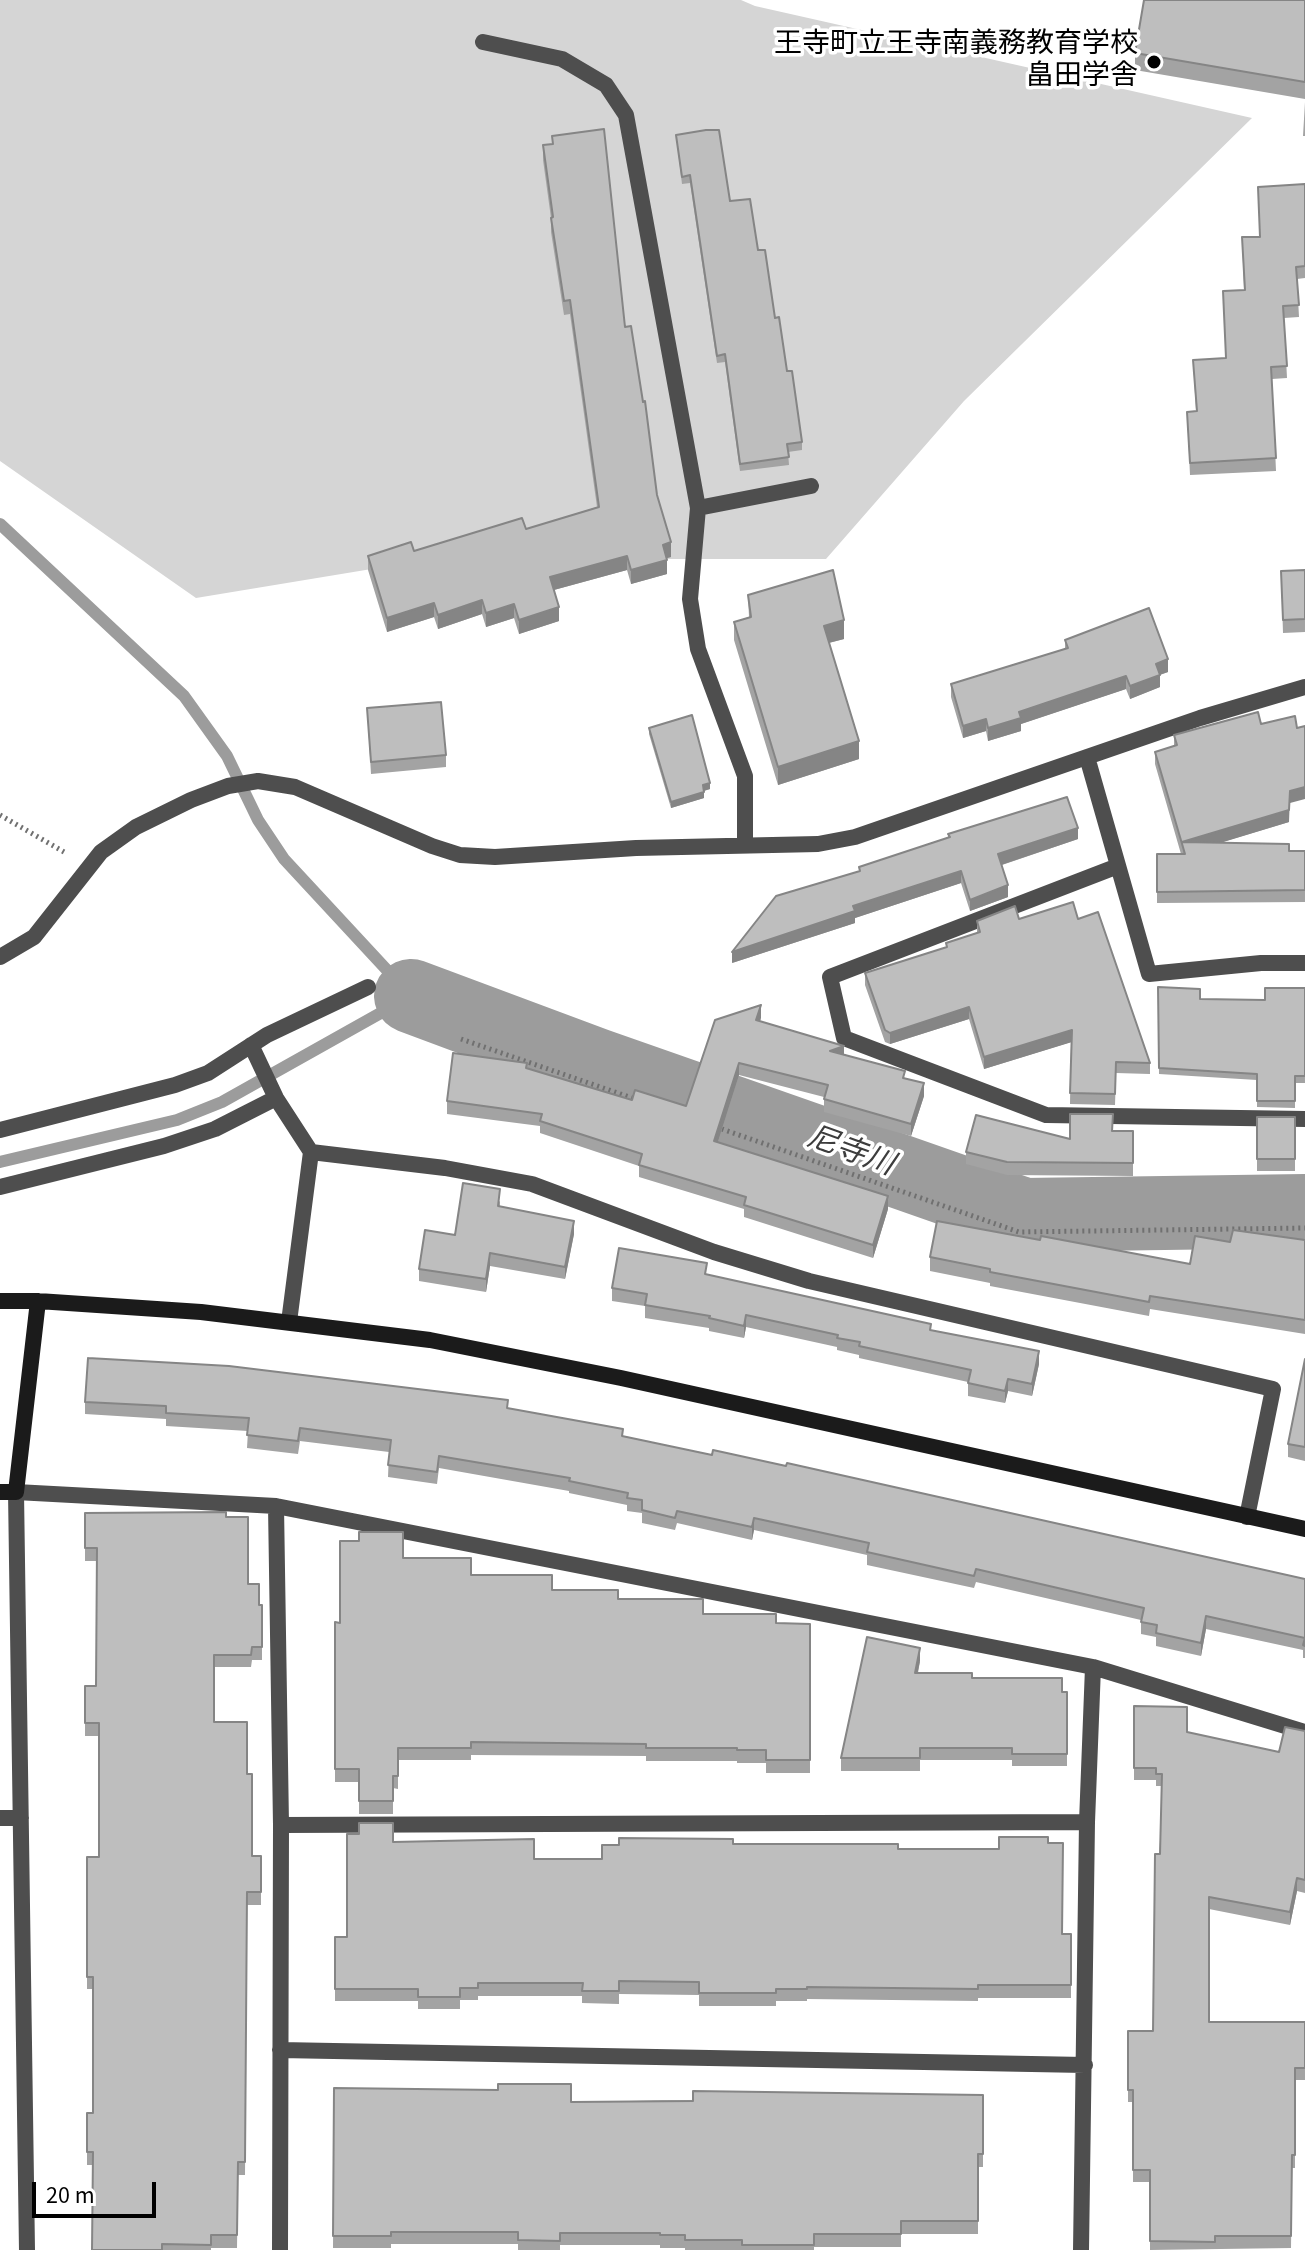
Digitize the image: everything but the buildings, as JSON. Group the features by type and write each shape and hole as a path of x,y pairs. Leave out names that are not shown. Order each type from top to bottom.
{"street":[{"path":"483,42 562,59 606,85 626,115 698,508 690,599 698,649 745,776 745,845"},
{"path":"698,508 811,486"},
{"path":"0,957 34,937 101,852 136,827 228,786 258,781 295,787 460,855 495,857 636,848 818,844 855,837 1200,718 1305,687"},
{"path":"1087,757 1149,974 1261,963 1305,963"},
{"path":"1118,866 830,977 844,1038 1046,1115 1305,1119"},
{"path":"0,1130 175,1085 208,1073 251,1045 368,987"},
{"path":"251,1045 276,1098 311,1152 289,1322"},
{"path":"0,1187 164,1146 215,1129 276,1098"},
{"path":"311,1152 445,1168 532,1184 714,1252 809,1281 1273,1389 1247,1517"},
{"path":"0,1301 201,1312 430,1340 606,1375 1305,1529"},
{"path":"27,2250 21,1818 8,1492 38,1301"},
{"path":"8,1492 276,1506 1093,1667 1305,1732"},
{"path":"276,1506 281,1825 280,2250"},
{"path":"1081,2250 1087,1822 1093,1667"},
{"path":"0,1818 21,1818"},
{"path":"281,1825 1087,1822"},
{"path":"280,2050 1085,2065"}],"path":[{"path":"0,815 89,867"},
{"path":"461,1039 642,1102"},
{"path":"702,1122 1019,1232 1305,1228"}],"shaded area":[{"path":"0,0 741,0 755,6 1252,118 964,401 826,559 432,559 196,598 0,461"}],"waterway":[{"path":"0,524 184,696 227,756 258,820 284,859 411,996 222,1102 177,1120 0,1162"},
{"name":"尼寺川","path":"411,996 596,1065 1024,1215 1305,1211"}],"place":[{"name":"王寺町立王寺南義務教育学校 畠田学舎","path":"1154,62"}]}
